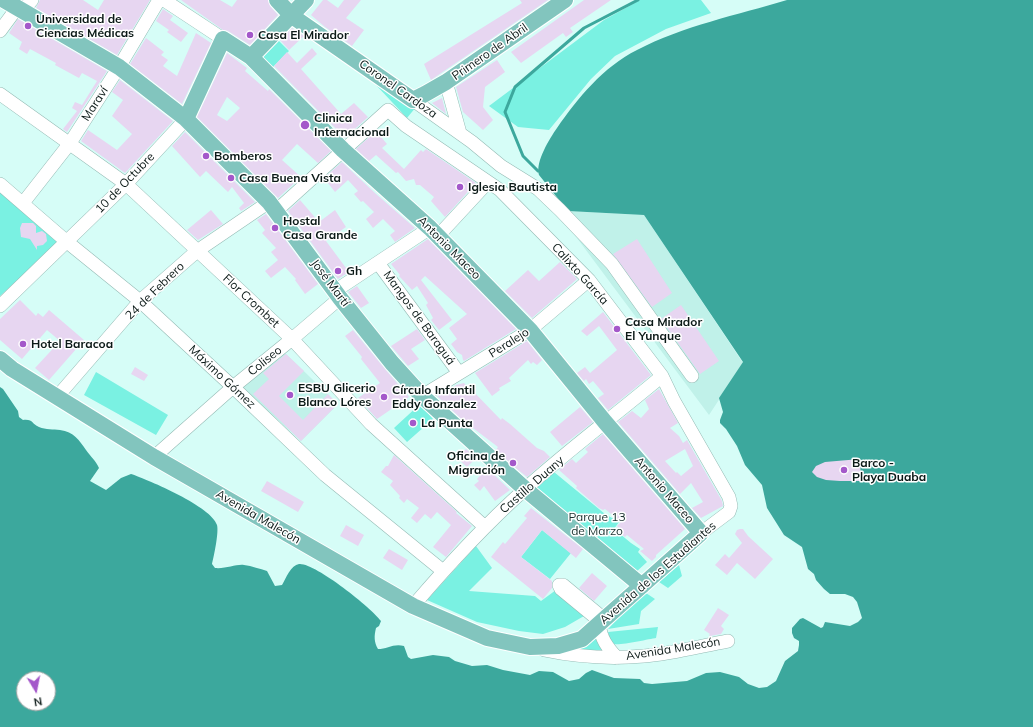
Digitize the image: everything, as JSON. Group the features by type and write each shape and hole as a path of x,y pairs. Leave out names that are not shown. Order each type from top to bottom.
{"main road":[{"name":"José Martí","path":"4,0 26,5 119,67 186,119 272,207 392,363 422,396 525,489 642,586"},
{"path":"277,0 292,16"},
{"path":"251,57 306,0"},
{"name":"Primero de Abril","path":"413,100 446,82 559,2"},
{"name":"Coronel Cardoza","path":"292,16 413,100"},
{"name":"Antonio Maceo","path":"223,39 251,57 343,150 434,232 530,330 605,422 701,533"},
{"name":"10 de Octubre","path":"186,119 223,39"},
{"name":"Avenida Malecón","path":"0,359 12,369 154,457 413,606 487,638 530,647 558,646 582,639"},
{"name":"Avenida de los Estudiantes","path":"582,639 701,533"}],"street":[{"name":"Maraví","path":"23,203 70,143 160,0"},
{"name":"Antonio Maceo","path":"171,2 223,39"},
{"path":"0,31 14,12 26,5"},
{"path":"446,82 460,133"},
{"name":"Flor Crombet","path":"0,94 126,184 292,339 371,424 485,527"},
{"name":"Coronel Cardoza","path":"413,100 460,133 501,166 538,189 560,210 612,264 692,376"},
{"name":"24 de Febrero","path":"56,397 140,302 197,251 272,207 343,150 388,110"},
{"name":"Calixto García","path":"388,110 406,126 500,190 589,280 662,376 674,401 729,497 731,506"},
{"name":"10 de Octubre","path":"0,306 126,184 186,119"},
{"name":"Coliseo","path":"154,457 233,387 292,339 338,294 378,263 434,232 488,182"},
{"name":"Máximo Gómez","path":"0,184 140,302 233,387 325,475 443,571"},
{"name":"Mangos de Baraguá","path":"378,263 459,373"},
{"name":"Peralejo","path":"422,396 530,330 589,280"},
{"name":"Castillo Duany","path":"413,606 443,571 485,527 525,489 662,376"},
{"name":"Avenida de los Estudiantes","path":"701,533 729,512 731,506"},
{"name":"Avenida Malecón","path":"601,622 603,640 608,649 617,658"},
{"name":"Avenida Malecón","path":"530,647 584,657 617,658 646,656 728,640"}],"shaded area":[{"path":"568,211 644,215 743,363 709,415 568,226"},
{"name":"ESBU Glicerio Blanco Lóres","path":"284,352 338,404 301,441 241,386"}],"green space":[{"path":"640,0 701,0 711,13 666,29 615,56 591,79 549,130 518,127 489,106 604,20"},
{"path":"275,37 289,51 270,70 258,58"},
{"path":"360,68 416,107 407,118"},
{"path":"0,189 61,241 0,296"},
{"path":"96,372 168,415 156,435 84,395"},
{"name":"La Punta","path":"420,404 433,419 407,442 394,428"},
{"name":"Parque 13 de Marzo","path":"554,472 605,514 619,522 614,529 640,549 638,552 647,562 635,573 534,489"},
{"path":"542,530 571,553 550,579 521,557"},
{"path":"476,546 492,568 469,591 535,596 541,601 556,590 584,616 565,627 543,634 519,631 477,622 427,600"},
{"path":"679,565 682,576 668,588 659,582"},
{"path":"646,593 655,599 641,611 639,624 608,629 623,613"},
{"path":"658,627 656,638 622,644 614,644 608,632"},
{"path":"596,635 603,650 574,650"}],"water":[{"path":"787,0 1033,0 1033,727 0,727 0,387 18,411 19,417 23,420 31,421 36,426 42,428 65,431 73,435 78,440 99,468 90,481 106,490 121,478 131,474 179,495 204,510 213,518 217,525 217,538 212,564 215,568 247,565 259,568 267,571 275,586 282,585 289,572 296,565 306,565 317,570 355,597 381,621 379,626 376,628 375,634 375,641 378,649 397,645 404,646 408,657 411,659 433,655 449,657 455,661 472,666 487,665 503,670 530,675 539,671 553,672 569,681 579,679 592,670 614,678 640,679 644,683 652,684 687,681 706,673 720,672 739,677 748,684 759,688 767,687 776,681 785,661 798,651 799,641 794,638 792,628 800,619 803,618 821,628 825,622 850,626 858,622 862,618 857,602 853,597 845,594 830,594 824,589 816,580 814,574 808,569 802,547 784,535 767,508 762,485 745,465 737,446 726,429 720,423 723,412 719,398 743,362 644,215 568,211 539,175 538,170 541,157 554,132 592,84 602,74 613,65 637,50 673,34"}],"building":[{"path":"40,0 83,0 98,10 104,0 150,0 117,55 36,8"},
{"path":"181,0 220,0 232,7 237,0 268,0 270,6 278,15 250,45 228,31 223,30"},
{"path":"323,0 327,0 338,8 344,0 361,0 346,18 364,30 352,46 311,15"},
{"path":"520,0 548,0 431,80 424,64 522,3"},
{"path":"584,0 611,0 570,28 573,32 566,37 563,33 521,63 511,52"},
{"path":"163,9 173,16 170,20 188,33 181,42 167,32 169,30 156,21"},
{"path":"18,19 107,71 67,132 63,129 77,111 72,108 75,102 82,105 97,81 82,73 79,78 30,49 27,54 19,49 22,42 9,33"},
{"path":"292,28 304,36 289,50 280,40"},
{"path":"196,33 211,43 182,104 130,64 146,38 164,52 161,55 168,60 163,66 177,76"},
{"path":"312,48 317,54 301,69 341,114 354,103 368,117 345,138 274,66 287,52 297,63"},
{"path":"227,53 247,68 245,71 268,91 269,89 331,151 318,163 297,144 282,160 301,177 278,198 197,117","holes":["227,97 240,108 227,121 217,115"]},
{"path":"497,60 505,72 485,87 483,107 493,120 483,130 463,112 456,87"},
{"path":"120,80 173,121 125,173 81,141 88,130 117,150 132,134 112,116 123,100 112,92"},
{"path":"442,98 446,114 432,103"},
{"path":"376,131 387,144 382,148 404,169 421,150 423,152 426,149 476,183 445,217 431,201 434,197 420,185 416,185 414,179 406,181 398,172 396,173 376,155 369,161 356,149"},
{"path":"185,132 255,202 241,211 239,208 244,203 232,187 228,192 206,171 200,177 172,146"},
{"path":"342,162 415,228 395,242 390,235 395,231 383,219 373,228 366,219 374,212 363,201 361,202 354,194 358,191 348,180 335,192 324,178"},
{"path":"300,200 319,222 335,210 346,227 326,241 349,272 338,279 288,211"},
{"path":"211,210 223,224 198,240 187,230"},
{"path":"266,214 318,284 305,294 295,280 296,279 285,267 271,278 265,271 278,260 271,252 276,248 262,233 265,230 257,220"},
{"path":"22,223 33,223 36,226 36,233 42,231 46,234 47,241 43,245 37,246 37,250 30,239 21,237 20,228"},
{"path":"428,239 516,329 464,361 462,355 457,352 451,344 457,339 449,328 467,314 425,276 421,280 452,320 439,330 431,320 433,318 426,305 428,303 417,286 412,290 399,276 400,275 391,264"},
{"path":"637,239 672,293 652,307 613,254"},
{"path":"560,262 577,279 532,318 505,291 528,270 539,281"},
{"path":"357,286 369,303 361,308 348,292"},
{"name":"Hotel Baracoa","path":"20,300 36,316 38,313 43,317 49,310 84,340 49,380 35,368 60,341 47,330 22,359 0,340 0,319"},
{"path":"681,305 719,361 700,374 661,319"},
{"path":"603,312 651,375 608,410 598,398 604,394 593,381 589,384 586,379 584,381 577,373 585,367 590,373 617,350 599,326 587,336 581,331"},
{"path":"417,329 425,340 411,349 419,359 408,366 391,346"},
{"name":"Círculo Infantil Eddy Gonzalez","path":"353,330 409,397 377,419 358,398 380,383 345,336"},
{"path":"527,341 542,360 537,365 533,362 531,364 528,360 509,378 511,381 499,388 500,390 492,396 475,373"},
{"path":"286,354 304,371 279,396 303,420 328,394 338,404 301,441 253,394 269,379 263,373"},
{"path":"135,367 148,375 144,381 131,374"},
{"path":"464,383 501,420 502,418 537,448 544,451 550,457 527,477 517,469 496,450 498,447 473,428 472,429 437,396 449,389 450,390 456,385"},
{"path":"659,389 678,423 670,428 679,436 683,443 687,440 722,501 723,506 701,518 692,508 703,502 691,483 680,494 618,422 632,411 641,418 649,409 645,400","holes":["685,449 693,466 681,476 677,472 676,473 665,461"]},
{"path":"580,407 593,422 562,446 550,432"},
{"path":"603,434 685,529 656,555 652,561 640,551 644,549 627,535 625,537 619,532 621,530 617,526 621,522 605,509 603,510 599,508 576,488 577,486 559,470 572,459 576,463 588,452 585,449"},
{"path":"466,449 476,458 467,467 457,458"},
{"path":"394,455 472,526 446,557 433,547 451,525 437,512 431,519 425,514 417,523 411,518 419,508 407,499 404,503 390,485 393,481 381,472 386,466 388,466"},
{"path":"860,459 861,481 826,480 817,477 812,472 816,466 825,462"},
{"path":"487,468 510,490 495,501 484,486 480,491 474,485 479,481 477,479"},
{"path":"267,481 304,502 298,512 261,491"},
{"path":"531,508 583,549 576,558 542,530 521,557 552,581 552,588 543,599 491,557 503,542 505,544 527,518 524,516"},
{"path":"346,525 364,535 358,546 340,536"},
{"path":"743,529 748,536 773,559 755,579 737,563 727,575 715,565 725,554 729,558 742,543 735,534 737,530"},
{"path":"389,549 408,560 402,570 383,558"},
{"path":"592,573 607,586 594,601 579,588"},
{"path":"718,608 729,615 721,626 724,629 721,634 710,636 710,634 704,630"}],"waterway":[{"path":"538,171 523,156 505,112 515,87 584,28 638,0"}],"place":[{"name":"Universidad de Ciencias Médicas","path":"28,26"},
{"name":"Casa El Mirador","path":"250,35"},
{"name":"Clinica Internacional","path":"305,125"},
{"name":"Bomberos","path":"206,156"},
{"name":"Casa Buena Vista","path":"231,178"},
{"name":"Iglesia Bautista","path":"460,187"},
{"name":"Hostal Casa Grande","path":"275,228"},
{"name":"Gh","path":"338,271"},
{"name":"Casa Mirador El Yunque","path":"617,329"},
{"name":"Hotel Baracoa","path":"23,344"},
{"name":"ESBU Glicerio Blanco Lóres","path":"290,395"},
{"name":"Círculo Infantil Eddy Gonzalez","path":"384,397"},
{"name":"La Punta","path":"413,423"},
{"name":"Oficina de Migración","path":"513,463"},
{"name":"Barco - Playa Duaba","path":"844,470"}]}
